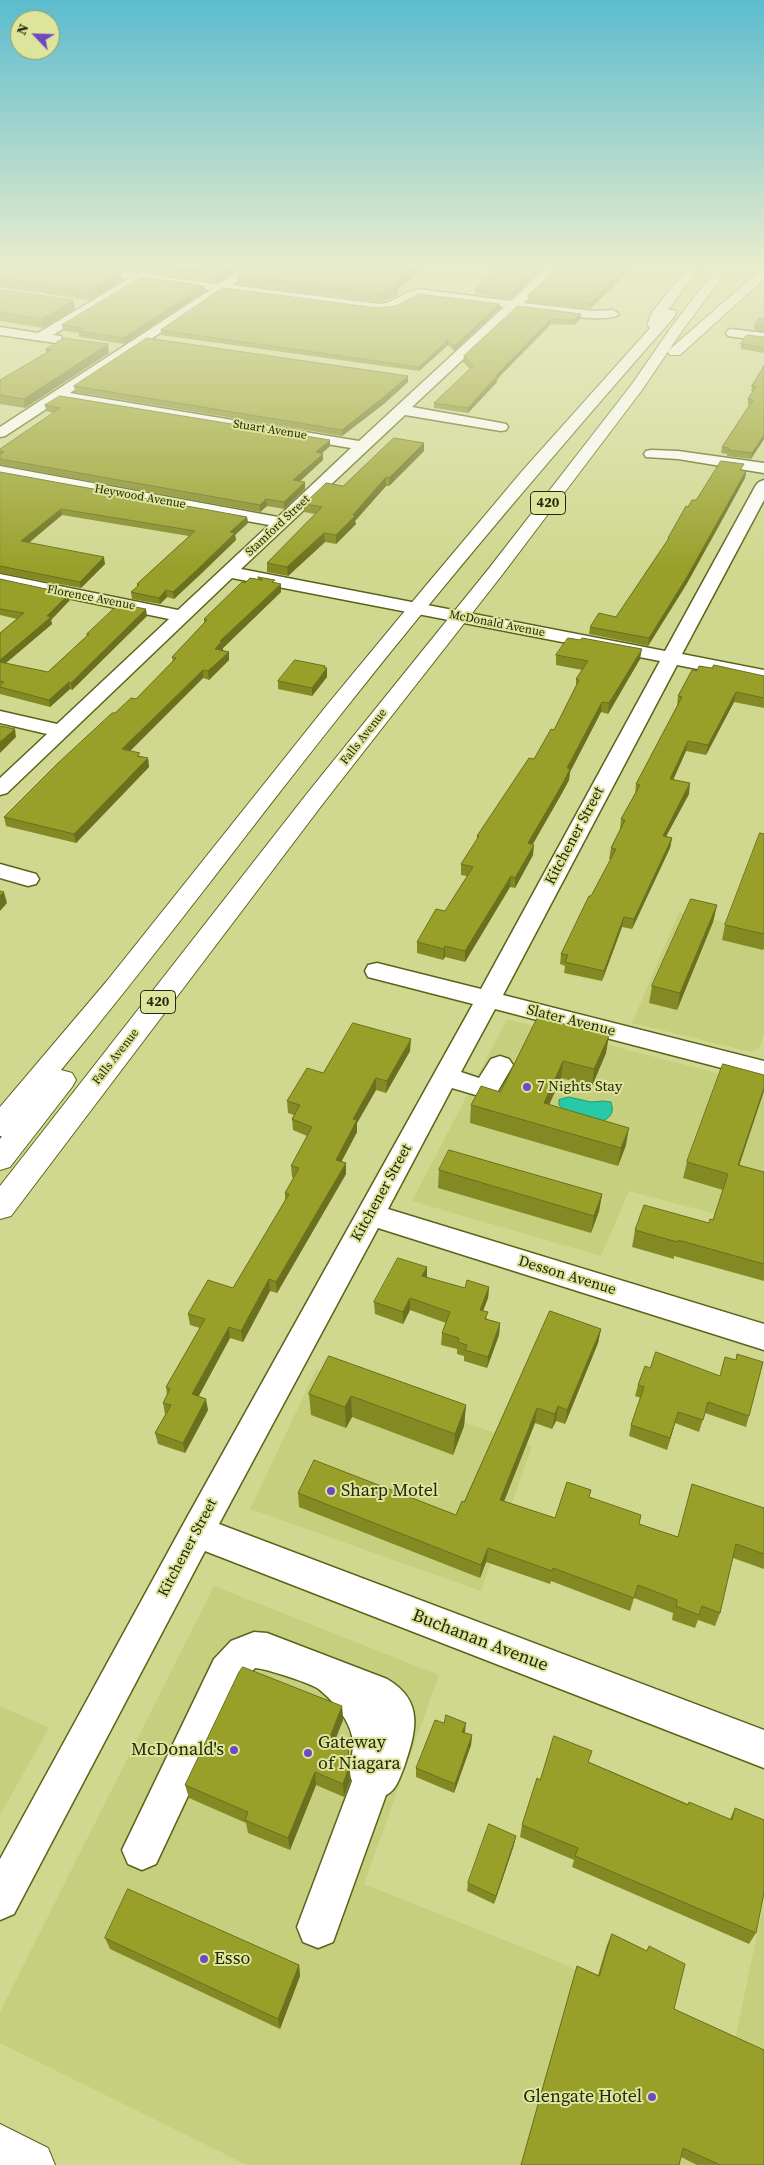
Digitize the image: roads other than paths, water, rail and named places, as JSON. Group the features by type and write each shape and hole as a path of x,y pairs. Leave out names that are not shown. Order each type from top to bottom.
{"main road":[{"name":"420","path":"0,1126 115,988 334,709 416,609 541,458 624,365"},
{"name":"Falls Avenue","path":"0,1208 305,812 496,571 652,365"},
{"path":"637,387 661,365"},
{"path":"0,1159 108,1020 201,879"},
{"path":"0,2148 32,2165"}],"street":[{"path":"4,427 103,365"},
{"name":"Stamford Street","path":"0,789 281,522 451,365"},
{"path":"416,378 435,380"},
{"name":"Stuart Avenue","path":"58,395 363,446"},
{"path":"403,410 501,427"},
{"path":"652,454 678,455 764,468"},
{"name":"Heywood Avenue","path":"0,471 281,522"},
{"name":"Kitchener Street","path":"0,1900 196,1532 488,999 764,485"},
{"name":"McDonald Avenue","path":"230,572 764,676"},
{"name":"Florence Avenue","path":"0,579 182,616"},
{"path":"0,717 61,731"},
{"path":"0,872 28,879"},
{"name":"Slater Avenue","path":"377,971 764,1070"},
{"path":"445,1077 486,1089 500,1065"},
{"name":"Desson Avenue","path":"370,1215 764,1337"},
{"name":"Buchanan Avenue","path":"196,1532 764,1749"},
{"path":"142,1850 227,1672 237,1658 250,1650 258,1648 384,1697 395,1710 397,1726 394,1740 381,1775 376,1780 372,1780 318,1927"}],"water":[{"path":"569,1097 591,1102 611,1102 612,1113 603,1121 566,1112 559,1105 559,1100"}],"place":[{"name":"7 Nights Stay","path":"527,1087"},
{"name":"Sharp Motel","path":"331,1491"},
{"name":"McDonald's","path":"234,1750"},
{"name":"Gateway of Niagara","path":"308,1753"},
{"name":"Esso","path":"204,1959"},
{"name":"Glengate Hotel","path":"652,2097"}]}
